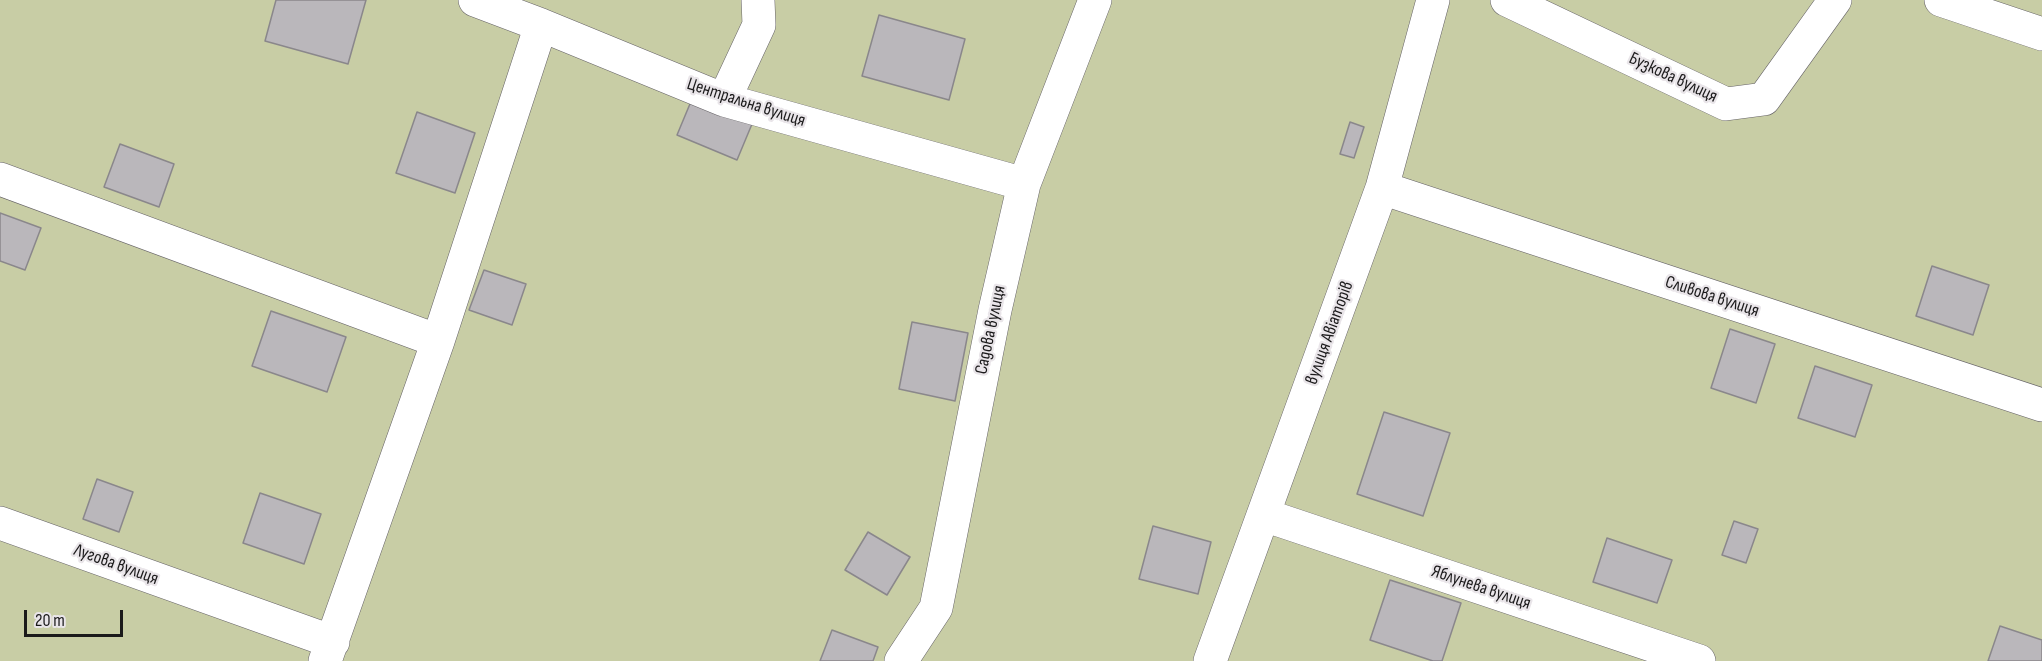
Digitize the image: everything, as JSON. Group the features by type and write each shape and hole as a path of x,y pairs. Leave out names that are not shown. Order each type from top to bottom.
{"street":[{"name":"Центральна вулиця","path":"475,0 724,100 1024,184"},
{"path":"724,100 759,25 758,0"},
{"name":"Садова вулиця","path":"901,661 936,608 995,310 1024,184 1095,0"},
{"name":"вулиця Авіаторів","path":"1210,661 1382,188 1433,0"},
{"name":"Бузкова вулиця","path":"1507,0 1726,104 1764,99 1835,0"},
{"path":"1941,0 2042,34"},
{"path":"329,651 438,341 541,25"},
{"path":"0,179 438,341"},
{"name":"Сливова вулиця","path":"1382,188 2042,405"},
{"name":"Яблунева вулиця","path":"1264,515 1699,661"},
{"name":"Лугова вулиця","path":"0,524 329,651"}],"green space":[{"path":"0,0 2042,0 2042,661 0,661"}],"building":[{"path":"276,0 366,0 348,64 265,41"},
{"path":"879,15 965,39 949,100 862,76"},
{"path":"692,99 752,124 737,160 677,135"},
{"path":"417,112 475,133 455,193 396,173"},
{"path":"1350,122 1364,127 1354,158 1340,154"},
{"path":"120,144 174,164 159,207 104,187"},
{"path":"0,213 41,228 25,270 0,261"},
{"path":"1932,266 1989,285 1973,335 1916,316"},
{"path":"484,270 526,284 512,325 469,310"},
{"path":"271,311 346,337 327,392 252,366"},
{"path":"912,322 968,333 955,401 899,389"},
{"path":"1730,329 1775,344 1756,403 1711,388"},
{"path":"1815,366 1872,385 1855,437 1798,418"},
{"path":"1384,412 1450,433 1423,516 1357,494"},
{"path":"97,479 133,492 119,532 83,519"},
{"path":"260,493 321,514 304,564 243,543"},
{"path":"1734,521 1758,529 1746,563 1722,555"},
{"path":"1153,526 1211,542 1198,594 1139,579"},
{"path":"868,532 910,557 887,595 845,570"},
{"path":"1607,538 1672,560 1657,603 1593,582"},
{"path":"1390,580 1461,603 1442,661 1433,661 1370,640"},
{"path":"2000,626 2042,640 2042,661 1988,661"},
{"path":"832,630 878,647 873,661 820,661"}]}
